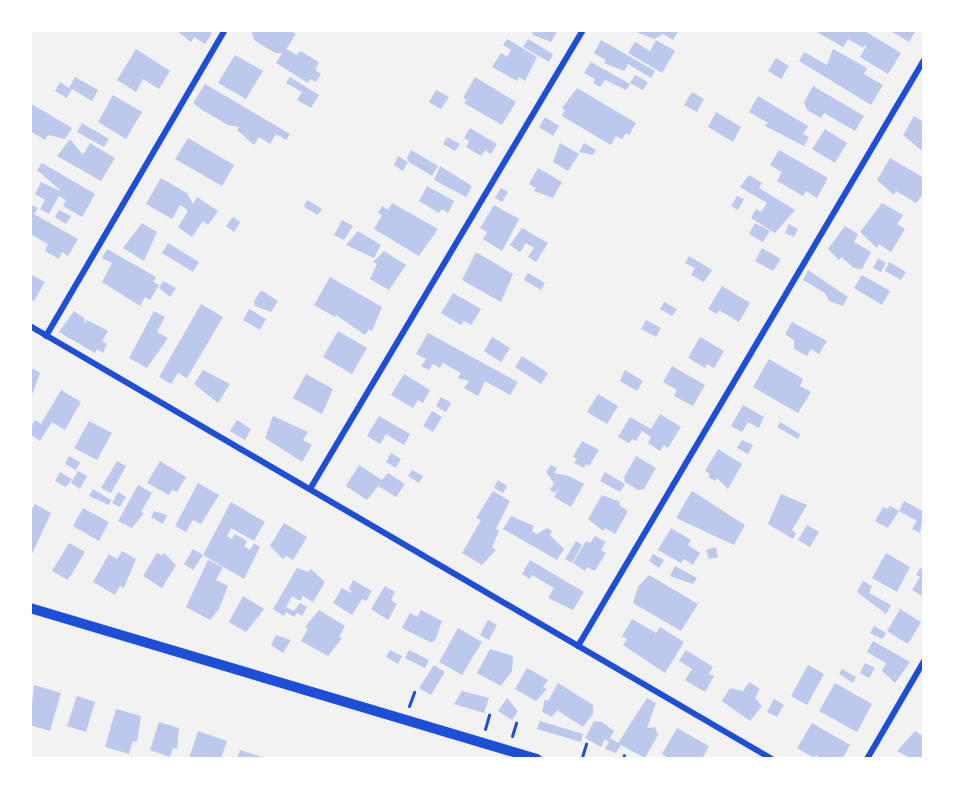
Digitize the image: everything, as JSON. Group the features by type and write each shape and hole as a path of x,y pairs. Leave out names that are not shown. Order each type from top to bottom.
{"street":[{"path":"46,336 225,30"},
{"path":"310,489 583,30"},
{"path":"578,646 924,60"},
{"path":"30,326 772,759"},
{"path":"30,608 537,759"},
{"path":"867,759 924,661"}],"path":[{"path":"410,706 414,692"},
{"path":"485,729 489,715"},
{"path":"512,736 516,723"},
{"path":"582,757 586,744"}],"building":[{"path":"176,30 207,30 212,33 205,44 194,37 191,42"},
{"path":"251,30 289,30 296,34 286,49 297,55 300,51 319,62 315,70 321,74 316,82 310,79 308,83 276,63 282,53 275,53 254,40"},
{"path":"531,30 558,30 551,42 533,35"},
{"path":"631,30 679,30 673,40 663,34 654,39"},
{"path":"813,30 863,30 901,53 888,74 860,57 867,45 862,47 848,39 843,47"},
{"path":"889,30 916,30 909,42"},
{"path":"507,39 537,57 525,81 519,77 517,81 492,67 501,53 507,57 511,50 503,45"},
{"path":"528,39 553,54 549,62 523,47"},
{"path":"601,40 655,71 651,78 628,64 624,71 604,63 606,60 594,53"},
{"path":"656,40 675,51 662,73 628,53 635,42 650,51"},
{"path":"136,49 170,71 159,89 143,79 136,92 117,80"},
{"path":"833,49 867,68 864,74 883,85 871,105 799,61 804,52 827,65"},
{"path":"235,55 263,71 246,99 218,83"},
{"path":"776,58 789,66 781,79 768,71"},
{"path":"591,62 630,84 626,90 605,80 600,87 593,83 595,79 584,73"},
{"path":"635,75 648,82 643,90 630,83"},
{"path":"75,77 98,90 92,101 72,89 67,98 55,91 60,82 69,88"},
{"path":"290,77 319,95 311,108 297,100 302,92 286,83"},
{"path":"475,77 516,102 502,125 464,103 467,100 463,98"},
{"path":"205,84 290,134 286,140 276,134 270,144 259,137 254,145 237,130 239,127 228,125 193,103"},
{"path":"813,86 864,116 855,131 824,113 821,118 807,110 804,102"},
{"path":"577,88 636,123 629,135 626,133 622,139 616,136 611,145 562,116 565,110 562,108"},
{"path":"436,90 449,97 441,109 429,102"},
{"path":"692,92 704,99 697,112 684,105"},
{"path":"113,95 142,112 126,139 98,122"},
{"path":"758,96 808,126 803,134 809,137 804,146 765,126 768,123 749,112"},
{"path":"30,103 72,128 65,139 48,135 45,140 30,131"},
{"path":"716,112 741,127 733,142 708,127"},
{"path":"914,116 924,122 924,148 921,150 903,135"},
{"path":"545,117 559,126 553,136 539,127"},
{"path":"82,123 109,139 104,147 77,132"},
{"path":"470,128 497,144 491,154 485,150 481,156 466,147 469,141 464,138"},
{"path":"825,129 847,143 835,163 812,149"},
{"path":"447,137 460,144 455,151 443,144"},
{"path":"188,138 234,165 222,186 175,159"},
{"path":"70,139 83,155 90,143 115,158 101,181 57,156"},
{"path":"560,143 579,154 568,171 553,162"},
{"path":"584,143 596,150 593,155 579,152"},
{"path":"411,150 438,166 432,176 409,162 407,158"},
{"path":"779,150 828,178 817,198 806,191 803,196 777,181 782,172 770,165"},
{"path":"398,156 408,162 403,171 394,165"},
{"path":"890,158 924,178 924,193 916,203 896,191 894,195 877,180"},
{"path":"42,163 95,194 82,217 63,206 66,200 59,196 49,214 40,209 45,200 35,194 41,182 62,192 37,170"},
{"path":"440,166 472,186 466,197 434,180"},
{"path":"538,168 562,182 553,198 534,191 536,188 529,184"},
{"path":"749,175 762,183 759,188 795,210 775,233 751,218 756,209 761,212 767,203 740,187"},
{"path":"161,178 187,193 193,204 197,197 218,211 208,225 203,221 192,237 178,227 188,211 185,208 180,205 172,219 146,204"},
{"path":"427,186 454,201 448,213 442,209 439,213 419,201"},
{"path":"501,188 508,192 502,202 495,198"},
{"path":"737,196 744,199 738,210 731,206"},
{"path":"307,200 322,209 318,215 304,207"},
{"path":"392,203 438,229 419,256 374,229 382,215 378,213 382,206 388,210"},
{"path":"882,203 903,215 897,224 905,229 891,252 879,244 877,248 860,232"},
{"path":"31,205 38,208 34,214 78,239 68,256 62,252 59,259 45,251 48,244 30,234"},
{"path":"494,205 519,219 502,251 483,239 487,232 480,228"},
{"path":"59,210 71,216 66,224 55,217"},
{"path":"233,217 240,222 234,232 226,226"},
{"path":"342,220 353,226 344,240 334,235"},
{"path":"142,223 157,232 144,261 123,248"},
{"path":"755,223 770,231 763,242 749,234"},
{"path":"789,224 798,229 794,237 785,233"},
{"path":"845,226 858,234 854,242 871,252 862,269 854,268 841,257 839,260 828,249"},
{"path":"522,228 548,243 536,262 528,257 534,248 526,243 520,252 510,245"},
{"path":"358,231 381,245 374,258 346,245"},
{"path":"168,243 199,262 193,272 162,253"},
{"path":"762,248 781,259 773,271 755,261"},
{"path":"107,249 156,277 153,282 159,285 150,300 145,297 140,306 102,282 112,263 102,258"},
{"path":"384,251 406,265 389,290 370,279 377,264 373,262"},
{"path":"476,252 513,274 501,302 462,280"},
{"path":"689,256 712,270 704,282 691,275 695,268 685,263"},
{"path":"878,258 886,263 881,272 873,268"},
{"path":"889,262 906,272 901,280 885,271"},
{"path":"808,270 848,297 843,306 829,301 825,293 803,280"},
{"path":"528,273 545,283 541,290 524,280"},
{"path":"30,274 45,282 34,301 30,299"},
{"path":"862,275 890,291 882,305 854,288"},
{"path":"330,277 382,307 372,331 369,329 365,335 336,315 335,317 314,305"},
{"path":"163,281 176,288 170,297 159,288"},
{"path":"722,286 750,303 739,322 719,310 717,314 708,309"},
{"path":"261,290 278,301 271,312 255,306 254,301"},
{"path":"453,293 481,309 471,325 464,321 461,325 441,313"},
{"path":"664,302 677,309 672,316 660,309"},
{"path":"201,304 223,317 187,378 178,373 171,384 159,377"},
{"path":"249,309 266,319 260,330 243,320"},
{"path":"74,311 84,318 85,324 87,320 108,331 102,341 107,344 103,353 97,349 95,353 59,332"},
{"path":"154,311 165,317 157,332 168,338 147,368 129,358"},
{"path":"646,320 661,328 656,337 641,329"},
{"path":"792,322 827,341 819,354 811,349 807,356 794,349 794,340 785,334"},
{"path":"338,331 367,348 352,374 323,357"},
{"path":"428,333 518,382 510,395 485,381 478,396 464,388 469,381 458,378 461,373 443,363 440,368 433,364 429,370 421,366 426,359 416,354"},
{"path":"492,337 510,348 501,362 484,351"},
{"path":"700,337 724,351 714,368 707,364 705,368 688,358"},
{"path":"522,356 548,373 541,384 515,367"},
{"path":"769,359 803,379 800,386 811,392 798,413 753,387"},
{"path":"672,366 705,385 693,406 674,396 677,390 663,382"},
{"path":"30,367 40,373 33,393 30,391"},
{"path":"203,370 230,384 218,403 194,384"},
{"path":"625,370 643,381 637,391 620,381"},
{"path":"306,374 333,389 322,414 293,398"},
{"path":"404,374 430,390 423,403 418,400 413,408 391,395"},
{"path":"61,390 81,402 65,430 52,422 40,441 30,434 30,429 35,420 41,424"},
{"path":"598,394 618,406 607,424 587,412"},
{"path":"441,397 451,403 446,412 436,406"},
{"path":"743,405 764,417 759,428 748,422 742,432 731,426"},
{"path":"432,411 442,417 433,432 423,426"},
{"path":"660,414 681,427 668,448 664,445 660,451 648,443 651,437 642,431 636,441 632,439 629,443 618,437 630,417 651,429"},
{"path":"273,416 308,432 303,440 312,445 302,462 265,438"},
{"path":"379,416 410,434 404,445 386,434 380,444 367,436"},
{"path":"237,420 251,429 245,440 230,431"},
{"path":"89,421 112,433 97,460 74,448"},
{"path":"780,422 800,434 798,439 777,427"},
{"path":"742,440 753,445 748,454 737,448"},
{"path":"582,441 599,450 589,466 586,464 584,468 574,463 577,459 573,457"},
{"path":"718,449 742,464 728,489 717,478 715,481 708,477 710,474 705,471"},
{"path":"391,453 401,459 396,468 386,462"},
{"path":"69,456 80,462 76,470 65,464"},
{"path":"636,456 656,468 644,489 638,490 625,482 624,477"},
{"path":"117,461 126,466 111,493 101,488"},
{"path":"160,461 186,477 177,492 172,490 169,495 147,483"},
{"path":"359,465 382,480 388,473 405,484 396,497 378,486 367,500 346,486"},
{"path":"551,465 557,468 554,473 569,476 584,484 571,507 554,497 560,487 555,493 550,490 554,483 546,472"},
{"path":"412,470 423,476 419,483 408,476"},
{"path":"78,471 87,476 80,489 71,483"},
{"path":"60,472 72,479 66,487 55,481"},
{"path":"605,472 625,484 620,492 600,481"},
{"path":"498,480 507,486 503,493 494,488"},
{"path":"198,483 219,495 201,524 193,520 186,532 175,526"},
{"path":"138,485 152,493 141,512 144,513 132,528 118,521"},
{"path":"93,489 111,500 109,505 89,496"},
{"path":"493,491 510,501 496,529 499,531 492,548 496,550 482,565 462,553 481,520 476,518"},
{"path":"692,491 745,525 734,545 676,518"},
{"path":"118,492 126,497 120,507 112,503"},
{"path":"781,494 807,505 792,530 796,533 793,539 768,524"},
{"path":"602,495 620,502 619,505 628,511 615,534 605,528 603,531 588,519"},
{"path":"904,501 924,512 920,533 912,529 917,521 899,511"},
{"path":"231,502 265,522 254,541 231,528 227,536 232,539 235,534 247,541 244,546 250,550 254,543 260,547 244,579 203,555"},
{"path":"35,504 51,513 32,554 30,513"},
{"path":"890,506 899,511 888,528 875,521 883,507 888,509"},
{"path":"83,508 109,522 99,541 73,526"},
{"path":"154,511 167,515 163,524 151,517"},
{"path":"511,516 534,526 532,531 537,534 547,528 552,531 550,535 564,549 557,560 503,529"},
{"path":"284,523 307,537 293,560 286,556 283,559 270,546"},
{"path":"807,525 819,532 810,547 798,540"},
{"path":"671,528 691,540 688,545 700,553 693,565 684,559 681,563 658,550"},
{"path":"595,536 606,542 601,550 606,553 595,571 587,567 585,571 573,563 586,541 590,543"},
{"path":"576,541 582,545 572,563 565,559"},
{"path":"69,543 85,552 68,580 52,571"},
{"path":"716,547 718,557 709,559 706,550"},
{"path":"193,549 203,555 193,570 184,564"},
{"path":"122,551 136,559 124,588 120,586 115,595 93,582 109,554 117,559"},
{"path":"157,553 162,556 164,553 176,565 162,588 143,576"},
{"path":"886,553 910,567 897,592 872,578"},
{"path":"653,554 664,560 659,568 649,561"},
{"path":"208,560 223,567 216,580 228,586 219,609 210,620 186,607"},
{"path":"530,560 584,592 573,610 548,598 554,588 532,575 530,579 522,574"},
{"path":"675,566 697,578 693,584 670,576"},
{"path":"297,568 308,572 311,569 325,582 313,602 303,596 300,601 292,596 286,607 294,611 300,603 307,607 302,616 297,613 294,617 286,612 284,616 273,609"},
{"path":"920,568 924,570 924,597 912,590 920,577 916,575"},
{"path":"649,575 698,604 681,631 633,603 638,587"},
{"path":"353,580 372,591 366,601 362,599 352,615 333,603 342,588 352,593 349,588"},
{"path":"863,581 872,586 869,593 891,605 886,614 857,592"},
{"path":"385,586 395,592 391,600 397,604 388,620 371,609"},
{"path":"243,596 264,609 246,632 229,622"},
{"path":"900,609 921,622 908,644 887,631"},
{"path":"319,610 345,626 339,637 342,638 328,656 301,641 308,629 305,627"},
{"path":"421,610 442,621 435,641 430,642 402,628 410,613 417,617"},
{"path":"632,619 656,633 660,627 684,642 665,673 623,645 627,639 622,636"},
{"path":"488,620 497,625 489,640 480,635"},
{"path":"874,626 886,633 882,639 870,633"},
{"path":"458,628 482,642 462,675 439,662"},
{"path":"276,635 291,640 283,653 271,645"},
{"path":"873,641 910,662 895,683 882,671 886,663 867,652"},
{"path":"490,649 513,656 512,671 501,686 477,673"},
{"path":"390,650 402,656 398,664 386,657"},
{"path":"409,650 429,660 425,668 405,658"},
{"path":"686,650 713,667 709,674 714,676 705,692 685,680 692,669 679,661"},
{"path":"865,663 875,668 869,678 860,673"},
{"path":"434,665 445,672 431,695 419,688"},
{"path":"808,665 824,674 807,705 791,696"},
{"path":"527,668 548,680 543,687 547,689 536,701 515,689"},
{"path":"842,669 856,677 853,683 839,674"},
{"path":"749,682 760,689 755,698 762,706 750,721 722,701 730,688 743,691"},
{"path":"558,683 593,705 593,714 583,727 557,710 552,717 542,712 545,699 548,701"},
{"path":"835,683 872,704 857,732 819,711"},
{"path":"34,685 61,693 50,731 30,725"},
{"path":"462,691 489,698 484,713 454,704"},
{"path":"77,696 95,702 86,732 67,726"},
{"path":"507,698 518,711 512,720 498,711"},
{"path":"647,698 656,703 647,728 655,727 658,735 645,758 621,745 616,753 605,749 609,742 605,739 601,747 585,738 594,721 602,722 614,731 610,738 618,743"},
{"path":"774,699 784,705 777,717 767,712"},
{"path":"116,709 141,716 137,742 133,741 129,754 105,747"},
{"path":"540,721 583,734 581,742 537,729"},
{"path":"159,722 179,728 177,749 173,748 170,757 150,750"},
{"path":"812,723 850,745 842,759 821,759 816,755 814,758 797,748"},
{"path":"677,728 709,746 702,759 670,759 662,754"},
{"path":"198,731 227,741 221,759 189,759"},
{"path":"915,731 924,737 924,759 912,759 897,751"},
{"path":"240,750 262,757 261,759 237,759"}]}
